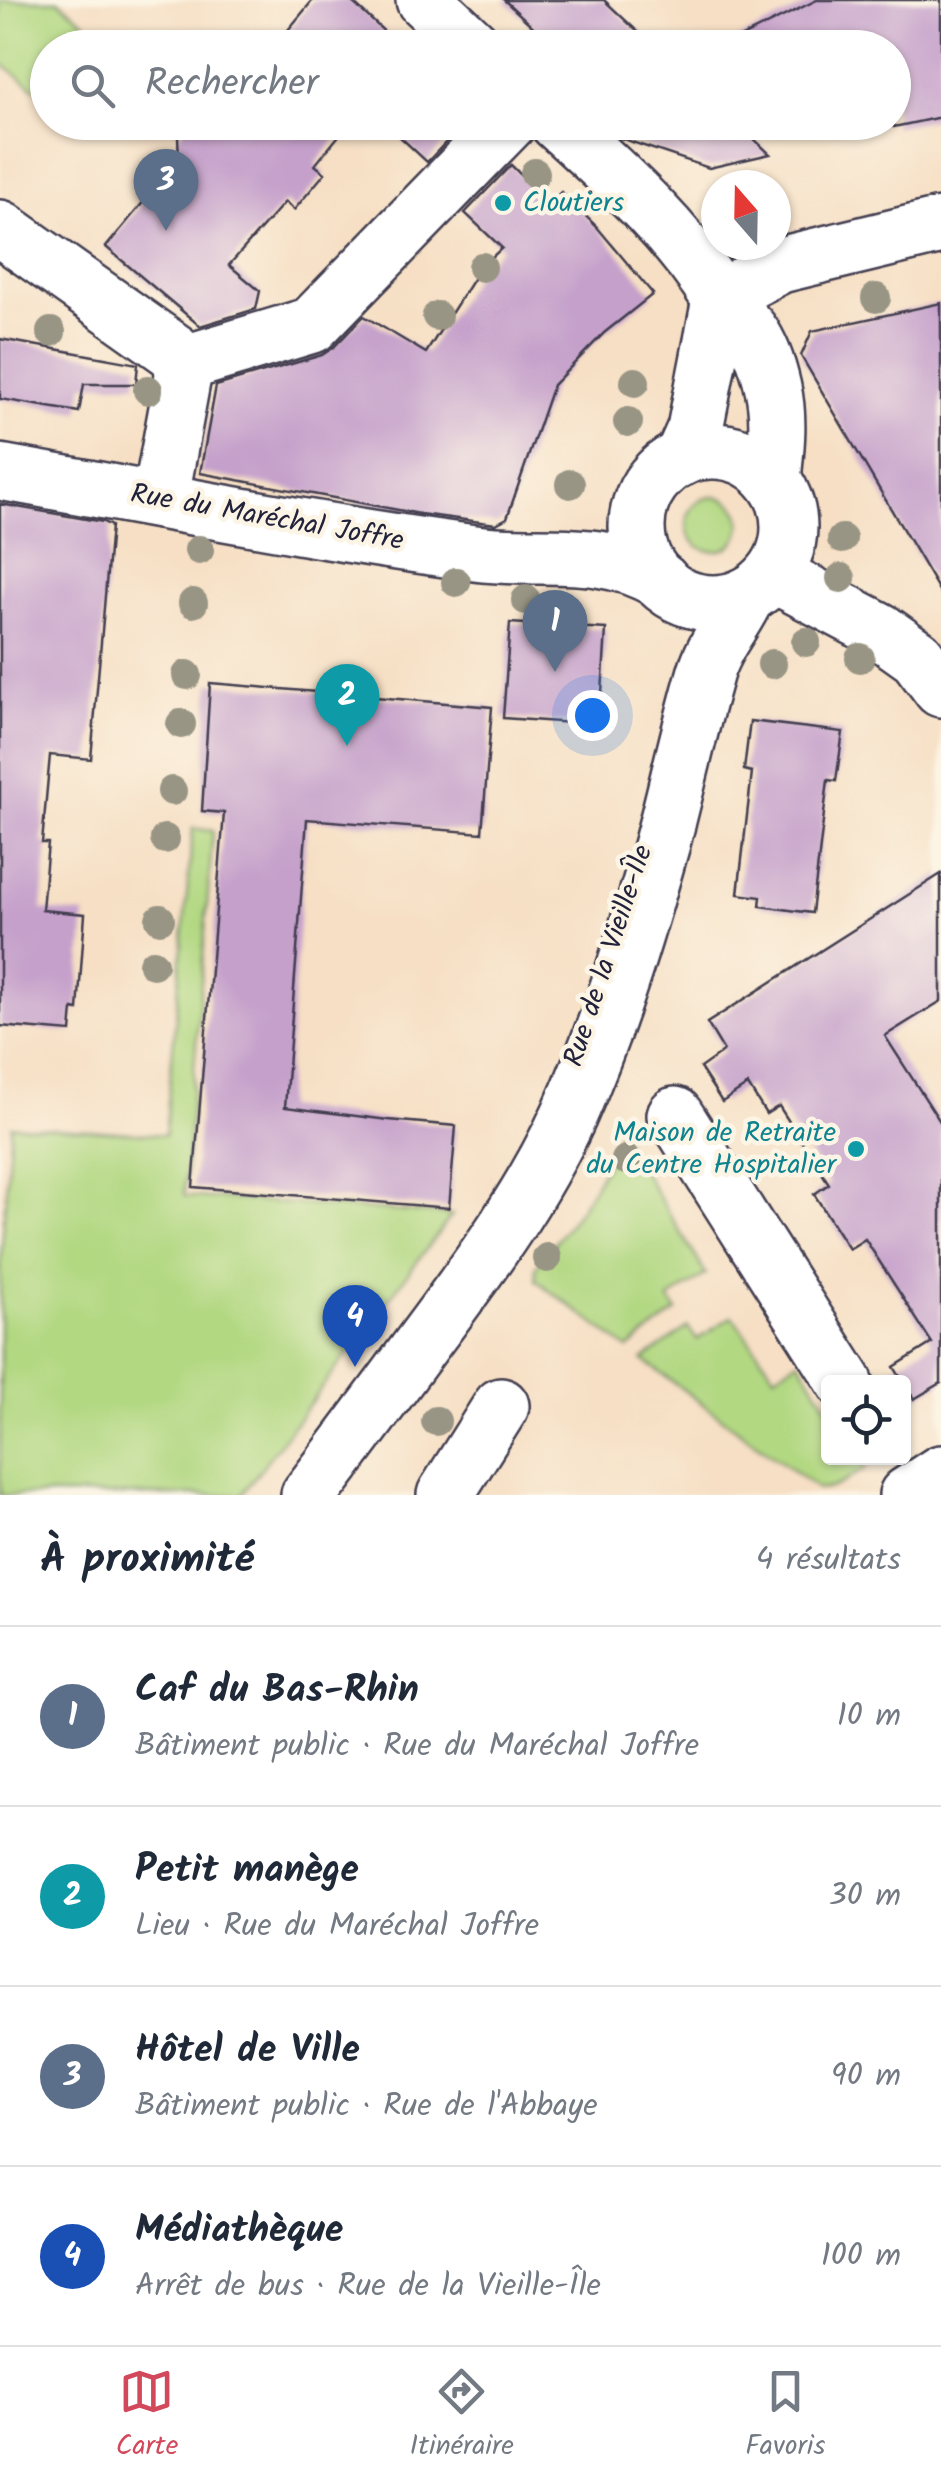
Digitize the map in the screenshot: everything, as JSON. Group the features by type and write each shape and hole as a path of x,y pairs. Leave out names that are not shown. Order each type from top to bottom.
{"street":[{"path":"424,0 456,30"},
{"path":"182,364 312,325 492,140"},
{"path":"576,140 665,226 701,269 720,300 750,331 772,384 778,428 773,480"},
{"path":"705,673 690,618 647,563 639,542 638,520 695,429 720,300 780,265 941,226"},
{"path":"1,232 175,352 183,376 160,500"},
{"path":"666,473 706,452 732,454 754,463 773,480 784,500 789,523 786,547 759,586"},
{"name":"Rue du Maréchal Joffre","path":"0,472 160,500 266,530 410,554 606,559 634,567 665,585"},
{"name":"Rue du Maréchal Joffre","path":"536,556 610,524 666,473"},
{"path":"665,585 687,598 728,602 759,586 788,582 891,638 916,657 941,689"},
{"name":"Rue de la Vieille-Île","path":"309,1495 497,1242 549,1156 622,898 682,762 705,673 720,640 759,586"},
{"path":"675,1115 841,1375"},
{"path":"444,1495 500,1406"}],"green space":[{"path":"0,0 58,0 85,22 82,30 30,30 30,85 0,62"},
{"path":"714,497 733,505 741,524 733,543 714,551 695,543 687,524 695,505"},
{"path":"193,828 213,831 184,1196 452,1215 241,1495 0,1495 0,1270 11,1125 165,1135"},
{"path":"619,1132 706,1274 669,1299 677,1311 628,1349 536,1280 536,1267 594,1187"},
{"path":"732,1316 775,1375 799,1360 821,1396 821,1465 866,1468 837,1486 818,1489 643,1360 688,1327 697,1340"}],"building":[{"path":"313,0 350,0 382,30 288,30"},
{"path":"504,0 604,0 636,30 536,30"},
{"path":"817,0 941,0 941,117 911,123 911,30 756,30"},
{"path":"178,140 335,140 315,165 325,173 294,210 285,202 229,265 260,291 256,309 200,326 106,247 179,159"},
{"path":"403,140 448,140 427,162"},
{"path":"626,140 755,140 770,154 709,168"},
{"path":"511,165 549,203 561,192 597,227 653,294 604,333 553,385 507,518 496,524 420,514 200,473 216,386 322,355 364,316 426,353 480,268 502,248 465,213"},
{"path":"941,303 941,594 801,356 812,331"},
{"path":"0,339 138,364 136,384 84,384 79,412 0,399"},
{"path":"0,504 111,526 91,759 50,755 42,843 48,843 42,910 85,914 78,1010 73,1009 71,1032 0,1026"},
{"path":"510,623 606,629 600,725 503,718"},
{"path":"210,683 492,707 482,833 307,819 285,1107 456,1126 449,1208 193,1187 224,813 202,811"},
{"path":"750,721 843,732 836,781 828,780 812,913 760,906 761,897 738,894 752,772 744,770"},
{"name":"Maison de Retraite du Centre Hospitalier","path":"941,874 941,1001 885,1036 941,1123 941,1383 914,1399 911,1375 899,1375 894,1367 932,1343 865,1239 849,1249 814,1194 829,1184 779,1106 766,1114 748,1085 722,1102 700,1068 724,1051 707,1023"}],"place":[{"name":"Cloutiers","path":"503,203"},
{"name":"Hôtel de Ville","path":"166,231"},
{"name":"Caf du Bas-Rhin","path":"555,672"},
{"name":"Petit manège","path":"347,746"},
{"name":"Maison de Retraite du Centre Hospitalier","path":"856,1149"},
{"name":"Médiathèque","path":"355,1367"}]}
